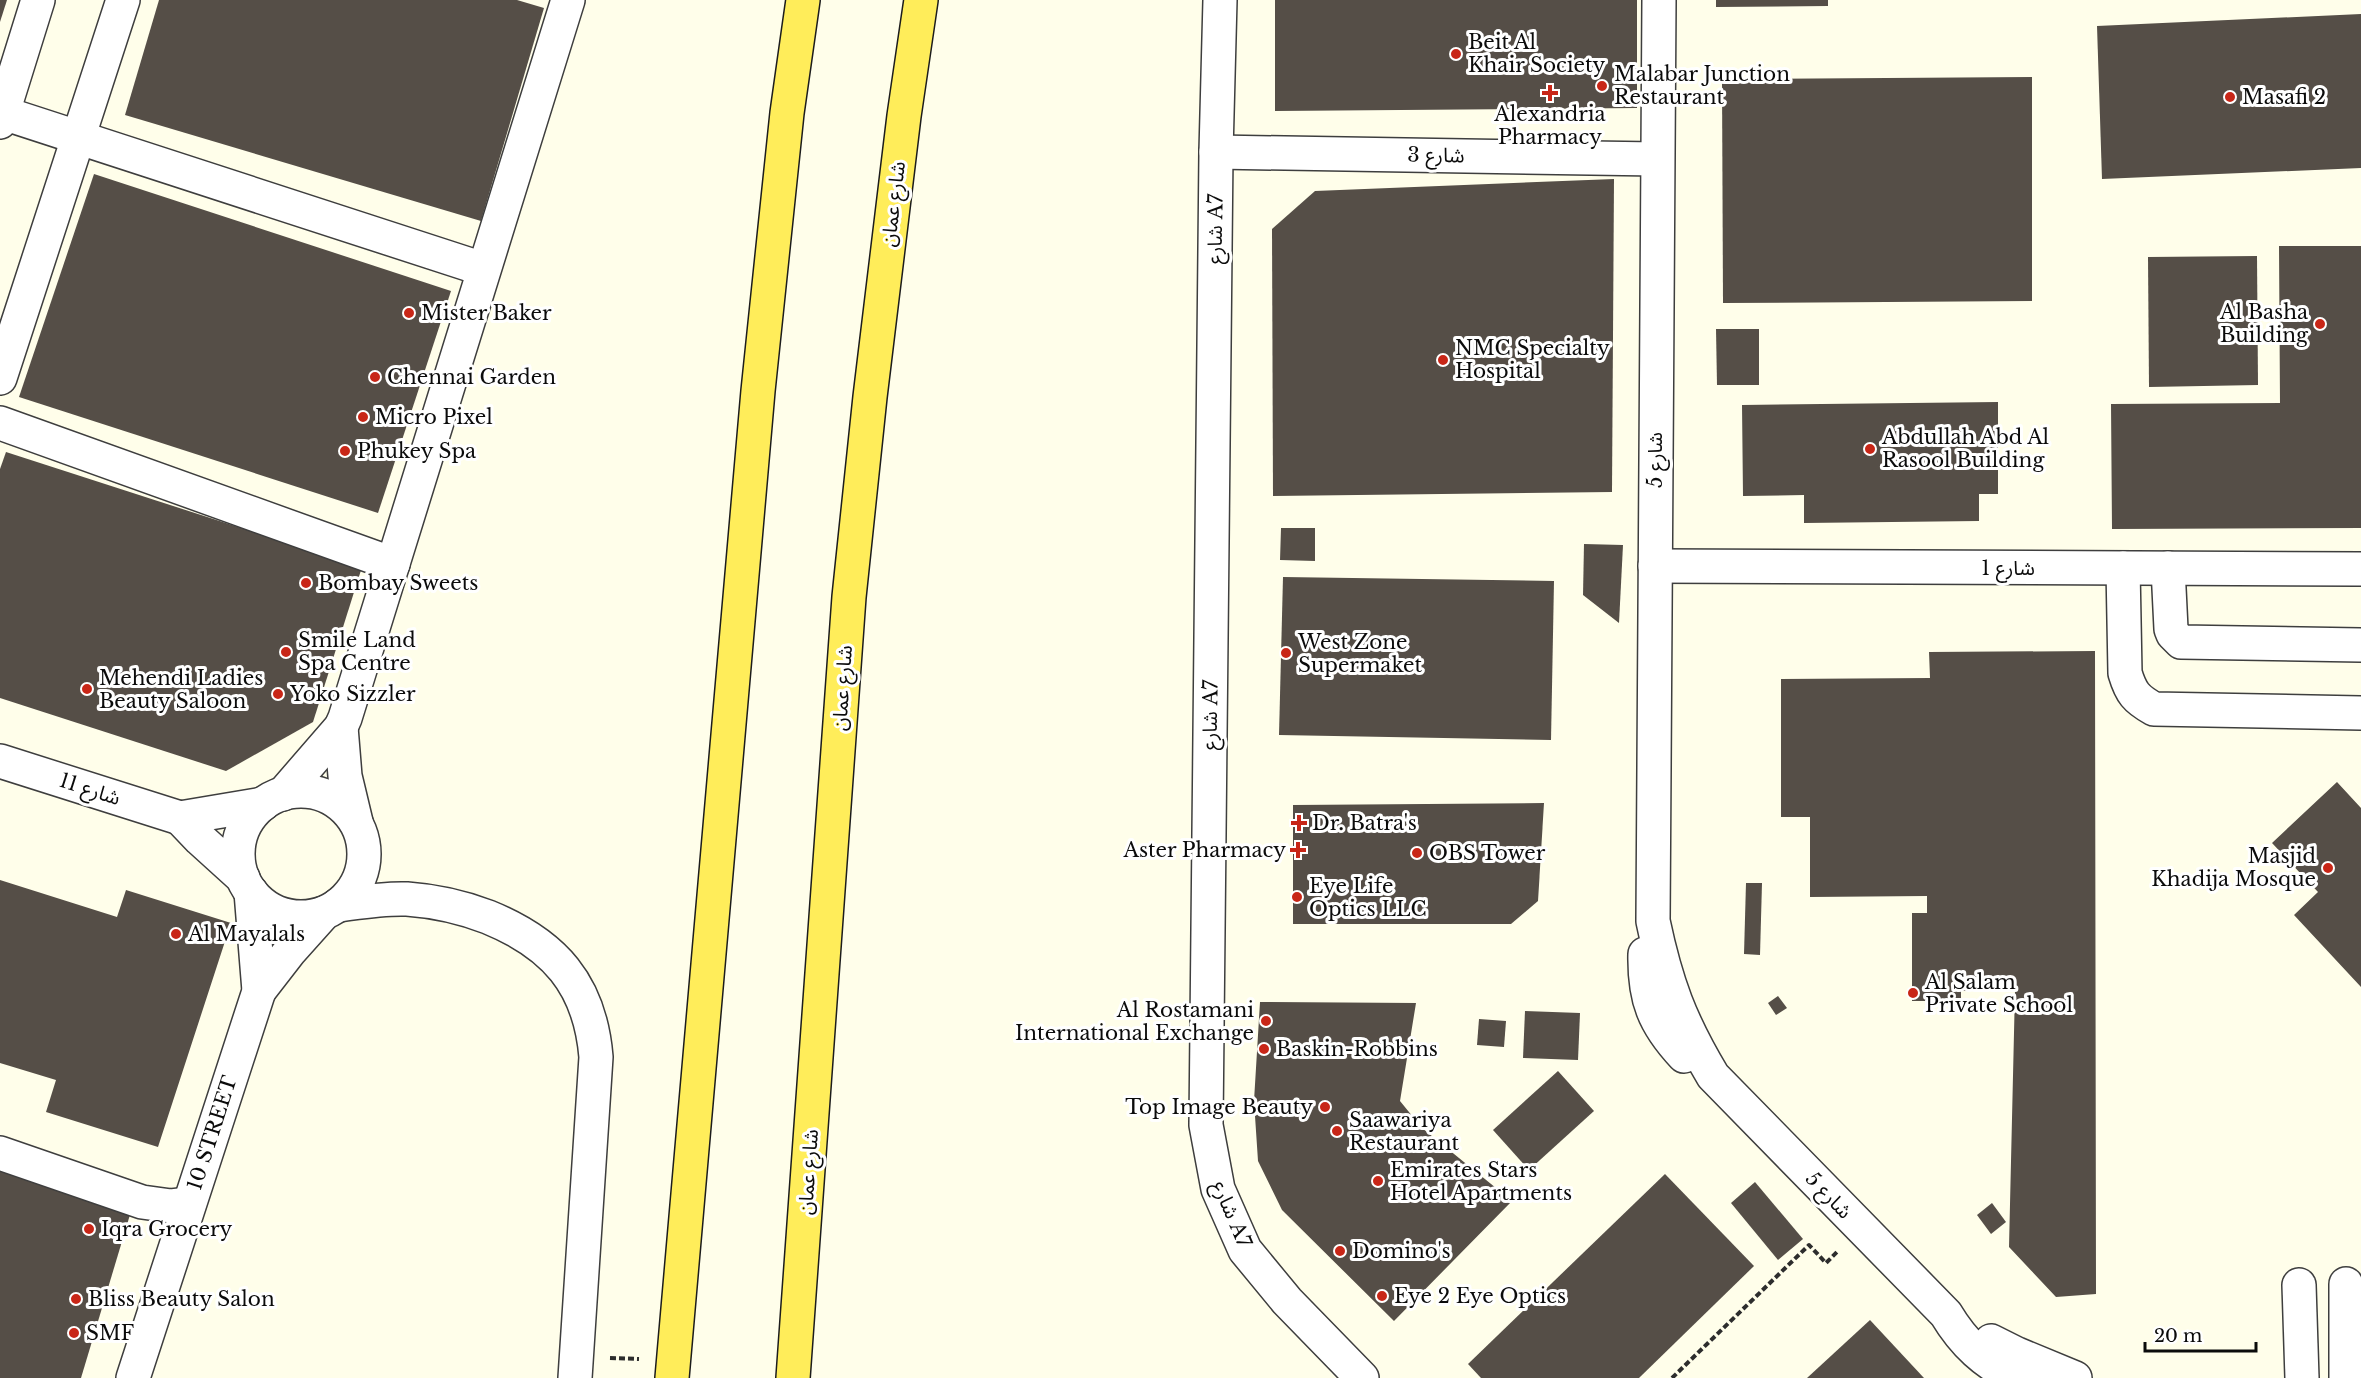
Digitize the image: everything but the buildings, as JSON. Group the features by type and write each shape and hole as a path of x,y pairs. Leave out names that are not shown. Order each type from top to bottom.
{"main road":[{"path":"672,1373 758,391 787,113 803,0"},
{"name":"شارع عمان","path":"793,1378 849,597 870,396 904,116 921,0"}],"street":[{"path":"38,0 1,115 483,270"},
{"path":"0,378 123,0"},
{"path":"259,991 290,951 351,892 360,876 364,859 363,841 356,824 345,776 341,727 568,0"},
{"name":"شارع A7","path":"1220,0 1216,152 1206,1125 1218,1189 1245,1250 1287,1301 1362,1378"},
{"name":"شارع 5","path":"1659,0 1653,921 1645,950 1644,981 1652,1011 1666,1037 1680,1052 1713,1076 1946,1314 1959,1335 1976,1353 1996,1368 2016,1378"},
{"name":"شارع 3","path":"1216,152 1657,159"},
{"path":"0,423 393,564"},
{"name":"شارع 1","path":"1654,567 2361,569"},
{"path":"2123,568 2125,673 2130,689 2140,701 2154,709 2361,713"},
{"path":"2168,568 2171,629 2177,640"},
{"path":"2124,641 2177,640 2187,643 2361,645"},
{"path":"259,991 247,885 239,864 240,837 253,813 273,799 341,727"},
{"name":"11 شارع","path":"0,761 180,818"},
{"path":"180,818 273,799 300,791 318,793 333,800 347,810 356,824"},
{"path":"180,818 247,885 262,904 276,912 292,917 372,900 407,899 441,903 475,912 528,936 547,950 564,968 578,988 588,1009 594,1033 596,1057 574,1378"},
{"name":"10 STREET","path":"133,1378 259,991"},
{"path":"0,1153 142,1202 171,1206 189,1204"},
{"path":"2346,1284 2346,1378"},
{"path":"2299,1285 2302,1378"},
{"name":"شارع 5","path":"1946,1314 2017,1354 2076,1378"}],"path":[{"path":"1672,1378 1809,1245 1826,1263 1862,1228"},
{"path":"606,1358 672,1373"}],"place":[{"name":"Beit Al Khair Society","path":"1456,54"},
{"name":"Malabar Junction Restaurant","path":"1602,86"},
{"name":"Alexandria Pharmacy","path":"1550,93"},
{"name":"Masafi 2","path":"2230,97"},
{"name":"Mister Baker","path":"409,313"},
{"name":"Al Basha Building","path":"2320,324"},
{"name":"NMC Specialty Hospital","path":"1443,360"},
{"name":"Chennai Garden","path":"375,377"},
{"name":"Micro Pixel","path":"363,417"},
{"name":"Abdullah Abd Al Rasool Building","path":"1870,449"},
{"name":"Phukey Spa","path":"345,451"},
{"name":"Bombay Sweets","path":"306,583"},
{"name":"Smile Land Spa Centre","path":"286,652"},
{"name":"West Zone Supermaket","path":"1286,653"},
{"name":"Mehendi Ladies Beauty Saloon","path":"87,689"},
{"name":"Yoko Sizzler","path":"278,694"},
{"name":"Dr. Batra's","path":"1299,823"},
{"name":"Aster Pharmacy","path":"1298,850"},
{"name":"OBS Tower","path":"1417,853"},
{"name":"Masjid Khadija Mosque","path":"2328,868"},
{"name":"Eye Life Optics LLC","path":"1297,897"},
{"name":"Al Mayalals","path":"176,934"},
{"name":"Al Salam Private School","path":"1913,993"},
{"name":"Al Rostamani International Exchange","path":"1266,1021"},
{"name":"Baskin-Robbins","path":"1264,1049"},
{"name":"Top Image Beauty","path":"1325,1107"},
{"name":"Saawariya Restaurant","path":"1337,1131"},
{"name":"Emirates Stars Hotel Apartments","path":"1378,1181"},
{"name":"Iqra Grocery","path":"89,1229"},
{"name":"Domino's","path":"1340,1251"},
{"name":"Eye 2 Eye Optics","path":"1382,1296"},
{"name":"Bliss Beauty Salon","path":"76,1299"},
{"name":"SMF","path":"74,1333"}]}
